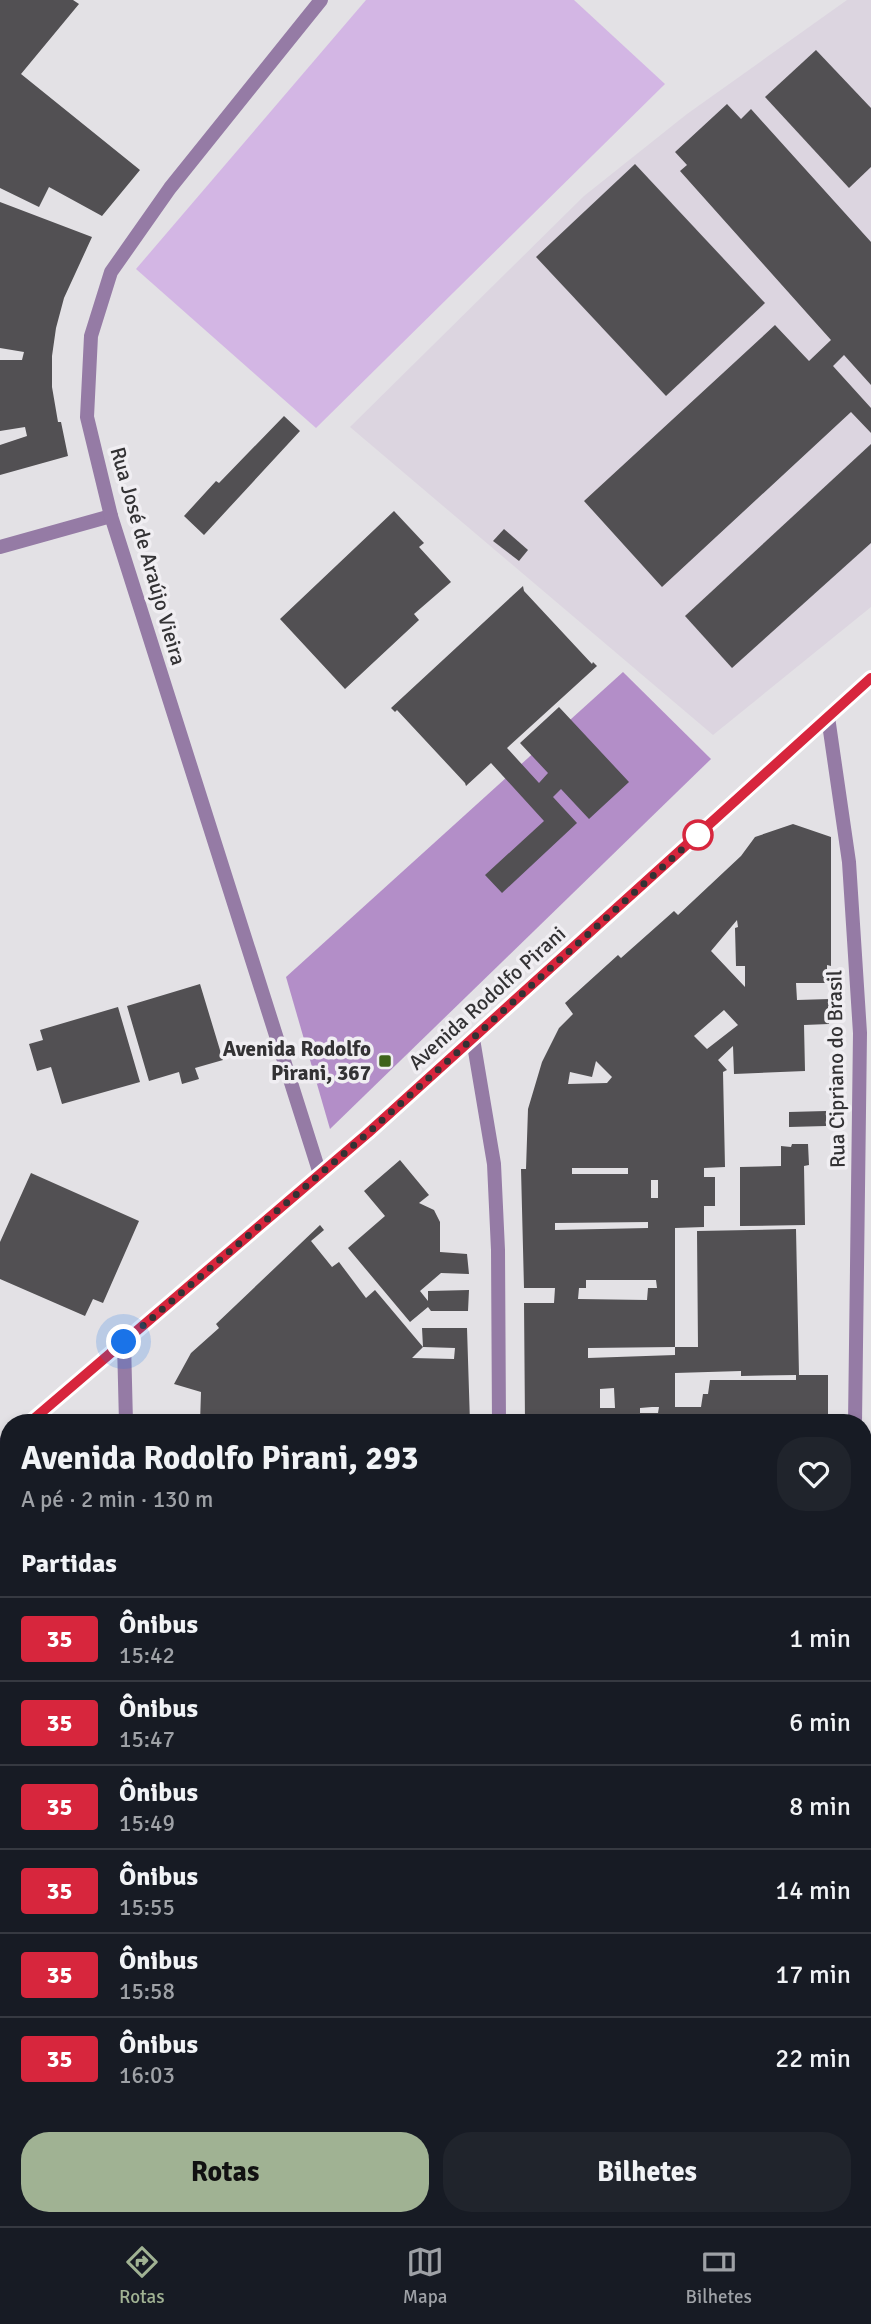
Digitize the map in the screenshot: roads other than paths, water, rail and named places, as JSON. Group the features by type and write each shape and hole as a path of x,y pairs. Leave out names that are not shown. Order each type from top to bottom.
{"main road":[{"name":"Avenida Rodolfo Pirani","path":"40,1414 473,1039 871,678"}],"street":[{"name":"Rua José de Araújo Vieira","path":"320,1174 111,516 87,417 91,336 111,272 170,188 321,0"},
{"path":"0,547 111,516"},
{"name":"Rua Cipriano do Brasil","path":"828,718 849,862 860,1033 855,1414"},
{"path":"473,1039 494,1164 498,1250 499,1414"},
{"path":"124,1342 127,1414"}],"place":[{"name":"Avenida Rodolfo Pirani, 367","path":"385,1061"}]}
